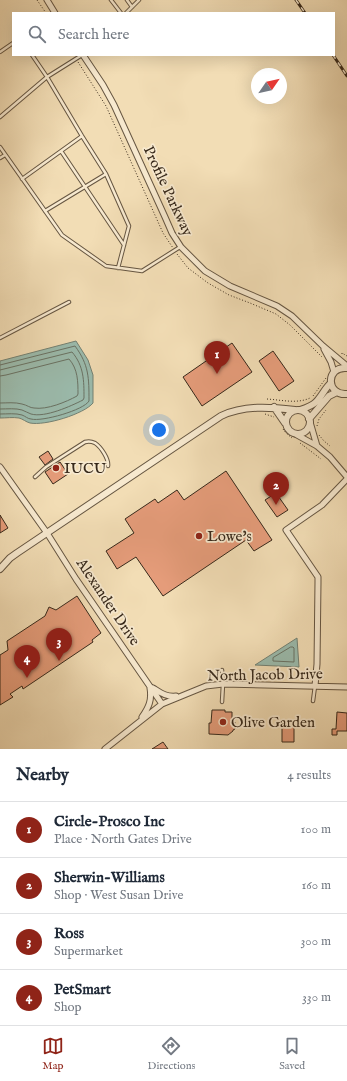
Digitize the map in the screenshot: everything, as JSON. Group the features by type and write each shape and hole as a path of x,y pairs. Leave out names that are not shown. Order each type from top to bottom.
{"street":[{"path":"47,0 54,12"},
{"name":"Profile Parkway","path":"83,56 114,104 172,233 181,247 205,271 230,286 277,306 292,316 347,367"},
{"name":"Profile Parkway","path":"323,346 334,372"},
{"path":"347,367 341,368 334,372 331,376 333,389 341,394 347,394"},
{"path":"284,425 287,416 292,411 312,405 331,383"},
{"path":"295,437 304,432 309,426 310,421 329,396 337,392"},
{"path":"274,407 284,425 295,437 317,446 330,457 347,478 322,505 286,530 318,577 317,664 315,686"},
{"path":"0,569 17,553 221,416 231,411 246,408 274,407 298,410 306,413 310,421 317,446"},
{"name":"Alexander Drive","path":"0,467 47,533 76,579 162,704"},
{"name":"North Jacob Drive","path":"106,749 162,704 206,686 223,684 347,687"},
{"path":"140,721 150,702 151,695 149,685"},
{"name":"Alexander Drive","path":"149,685 163,695 176,696 190,692"}],"lane":[{"path":"111,0 120,12"},
{"path":"128,0 132,7"},
{"path":"127,12 139,0"},
{"path":"0,52 12,44"},
{"path":"33,56 48,77 106,174 129,226 118,268"},
{"path":"0,117 48,77 80,56"},
{"path":"22,179 82,136"},
{"path":"0,147 62,235 106,266 142,271 181,247"},
{"path":"61,151 124,245"},
{"path":"0,158 5,154"},
{"path":"45,211 106,174"},
{"path":"0,338 69,302"},
{"path":"35,477 46,467 85,442 90,441 96,444 107,460 109,464 108,466"},
{"path":"222,670 222,702"},
{"path":"314,701 315,686"}],"path":[{"path":"37,0 45,12"},
{"path":"76,59 106,106 167,239"},
{"path":"185,265 198,276 229,295 276,314 290,325 322,357"},
{"path":"341,354 342,353 347,356"},
{"path":"267,399 296,402 312,398 327,376"},
{"path":"326,409 319,419 317,432 330,446"},
{"path":"265,414 274,417"},
{"path":"284,425 286,433 295,437"},
{"path":"299,442 305,445 321,459"}],"water":[{"path":"76,341 88,360 93,375 93,403 73,415 45,423 30,423 20,418 0,418 0,361"},
{"path":"297,638 299,667 255,665"}],"building":[{"path":"232,343 252,372 202,406 183,377"},
{"path":"273,351 294,381 279,391 259,361"},
{"path":"48,451 53,459 45,465 39,457"},
{"path":"60,462 68,474 53,484 45,472"},
{"name":"Lowe's","path":"226,471 272,540 254,551 246,540 163,596 136,557 117,569 106,551 134,533 125,519 155,499 158,503 177,490 184,500"},
{"path":"276,493 288,510 277,517 265,500"},
{"path":"0,515 8,528 0,533"},
{"path":"77,596 101,633 92,640 93,642 23,689 22,686 10,694 13,697 0,705 0,655 8,650 7,641 45,616 49,607 56,610"},
{"name":"Olive Garden","path":"212,710 225,710 225,712 232,712 232,722 235,722 235,729 228,735 209,734 209,723 211,723"},
{"path":"337,712 347,713 347,731 337,731 337,735 332,735 332,729 336,729"},
{"path":"282,726 294,726 294,742 282,742"},
{"path":"163,742 168,749 152,749"}],"railway":[{"path":"296,0 304,12"},
{"path":"334,56 347,76"}],"place":[{"name":"Circle-Prosco Inc","path":"217,374"},
{"name":"IUCU","path":"56,468"},
{"name":"Sherwin-Williams","path":"276,505"},
{"name":"Lowe's","path":"199,536"},
{"name":"Ross","path":"59,661"},
{"name":"PetSmart","path":"27,678"},
{"name":"Olive Garden","path":"223,722"}]}
